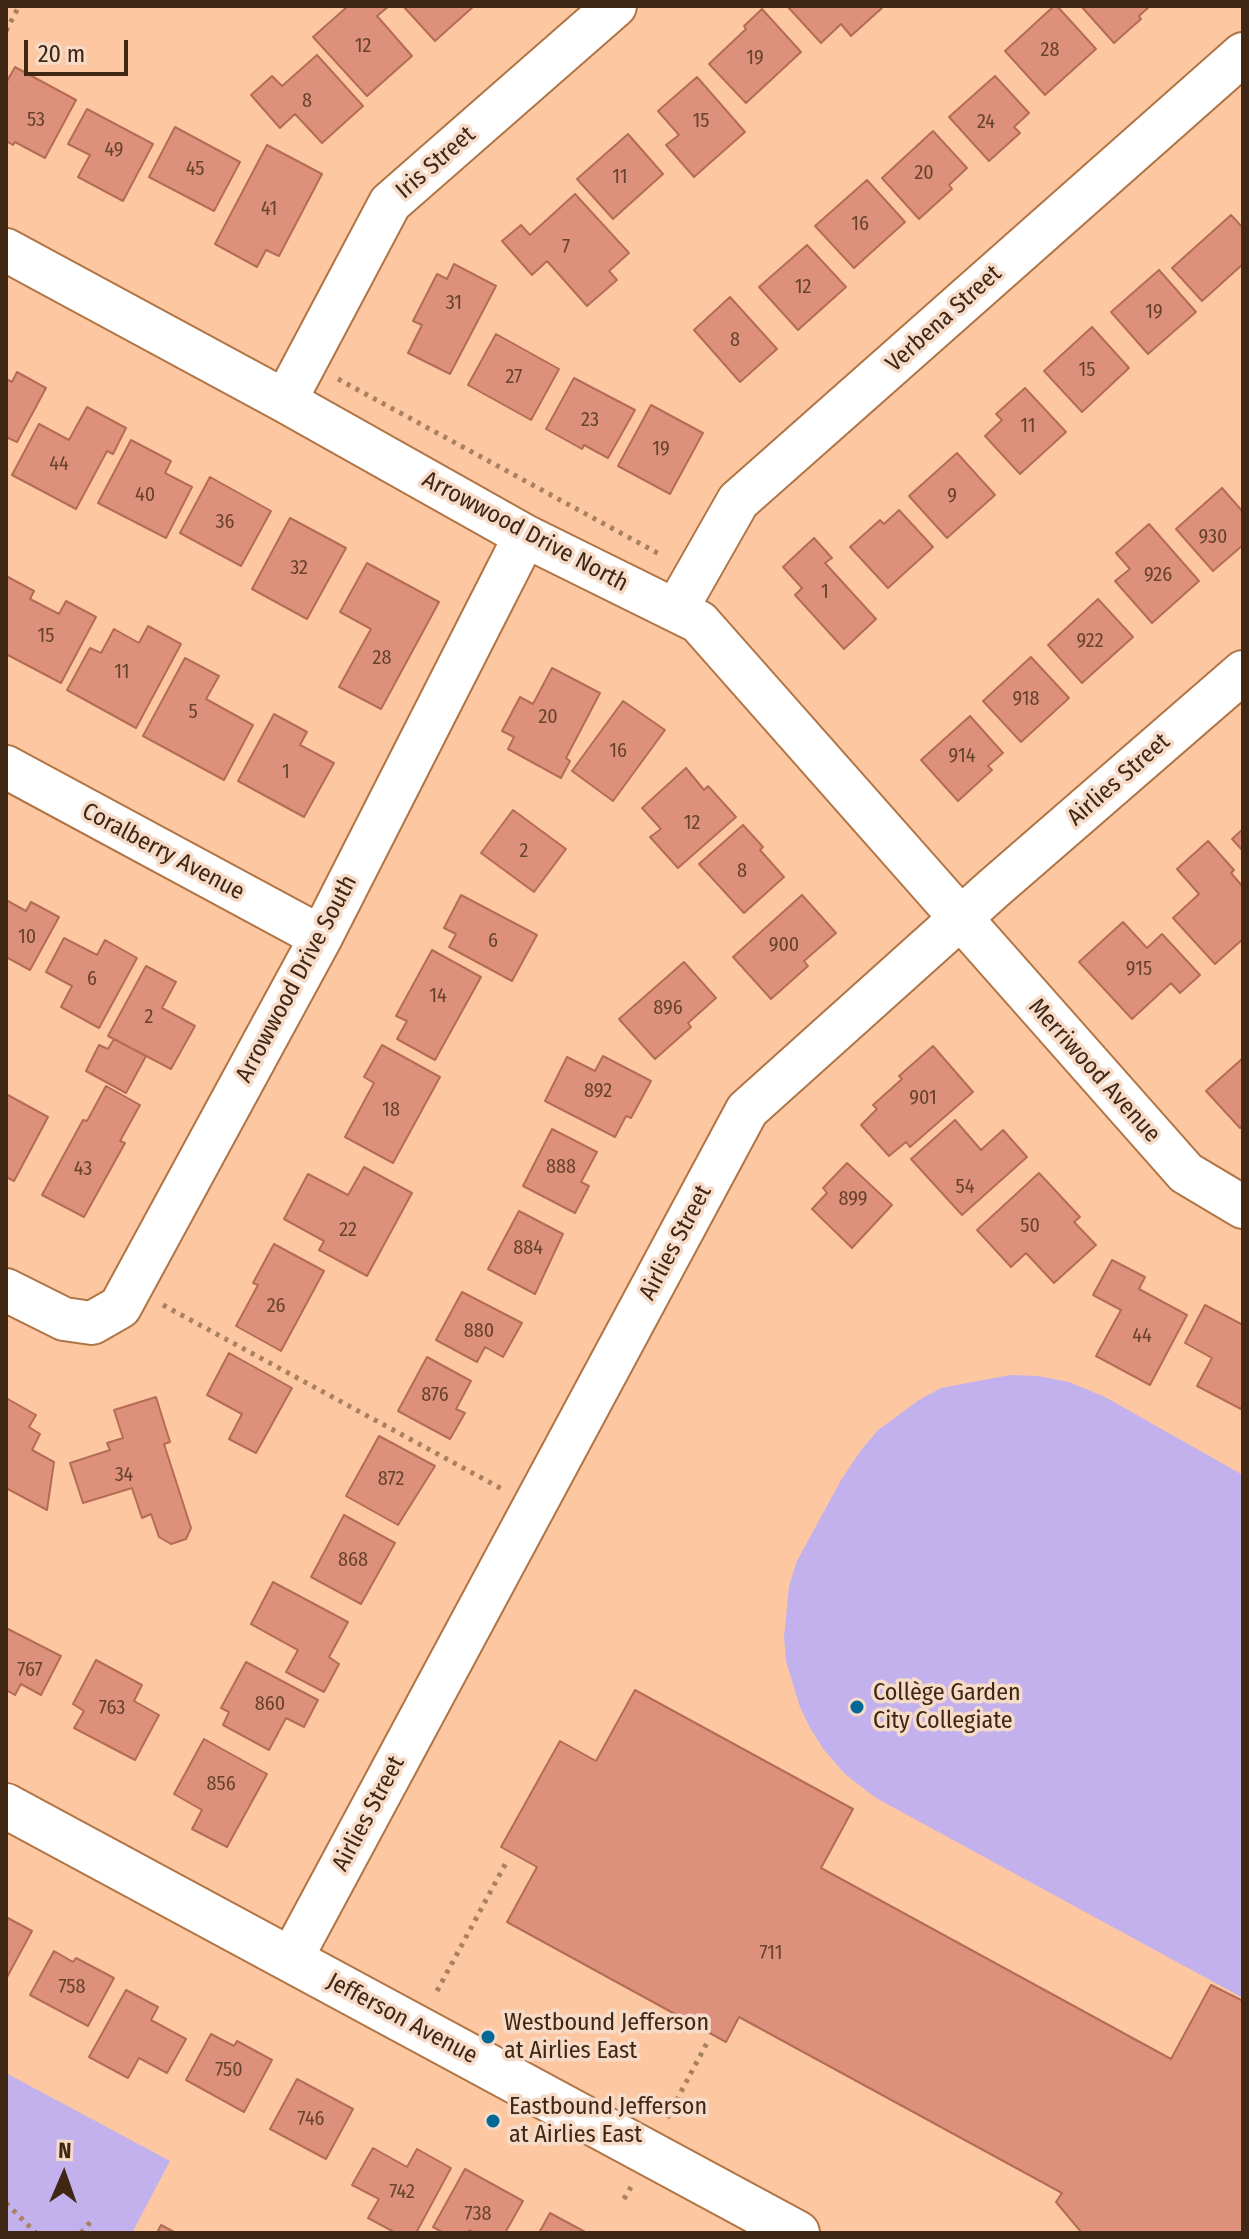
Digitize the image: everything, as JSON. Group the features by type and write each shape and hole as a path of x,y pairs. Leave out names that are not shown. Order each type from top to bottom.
{"street":[{"name":"Iris Street","path":"285,401 390,203 615,6"},
{"name":"Verbena Street","path":"676,610 738,501 1243,54"},
{"name":"Arrowwood Drive North","path":"6,250 285,401 525,536 699,622 959,918"},
{"name":"Arrowwood Drive South","path":"6,1290 59,1318 92,1323 120,1307 321,937 525,536"},
{"name":"Airlies Street","path":"291,1959 747,1110 959,918 1243,672"},
{"name":"Coralberry Avenue","path":"6,767 321,937"},
{"name":"Merriwood Avenue","path":"959,918 1186,1173 1243,1207"},
{"name":"Jefferson Avenue","path":"6,1806 797,2233"}],"path":[{"path":"6,31 19,6"},
{"path":"306,362 696,574"},
{"path":"131,1287 534,1507"},
{"path":"437,1991 507,1861"},
{"path":"6,2203 36,2233"},
{"path":"81,2233 93,2219"}],"shaded area":[{"path":"1010,1375 1069,1382 1105,1397 1243,1475 1243,1998 876,1798 846,1775 824,1750 800,1707 786,1661 784,1637 789,1586 797,1561 841,1480 878,1430 919,1400 941,1388"},
{"path":"6,2073 170,2161 132,2233 6,2233"}],"building":[{"path":"348,6 389,6 377,16 412,56 367,96 313,37"},
{"path":"403,6 474,6 435,41"},
{"path":"787,6 882,8 851,36 841,24 821,43"},
{"path":"1054,6 1096,49 1045,95 1005,51"},
{"path":"1081,6 1150,6 1139,16 1141,19 1114,43"},
{"path":"762,9 801,52 746,103 709,64"},
{"path":"317,55 363,106 322,143 295,114 280,128 251,95 272,76 282,86"},
{"path":"15,67 76,100 45,158 15,142 13,145 6,141 6,83"},
{"path":"995,76 1029,113 1014,127 1020,133 989,161 949,117"},
{"path":"697,77 745,132 694,177 666,145 679,135 658,111"},
{"path":"87,109 153,144 123,201 78,177 90,155 68,144"},
{"path":"175,127 240,162 214,211 149,177"},
{"path":"933,131 967,168 949,185 952,189 919,219 882,178"},
{"path":"628,134 663,174 613,219 577,179"},
{"path":"267,145 322,174 279,256 266,250 257,267 215,244"},
{"path":"867,180 905,222 854,268 815,226"},
{"path":"575,194 629,253 609,271 617,280 587,306 547,261 532,275 502,241 521,225 530,235"},
{"path":"1231,215 1243,228 1243,264 1202,301 1172,268"},
{"path":"807,245 846,287 798,330 759,287"},
{"path":"454,264 496,286 450,374 408,353 422,325 413,321 437,274 447,279"},
{"path":"1159,270 1196,312 1148,354 1111,312"},
{"path":"730,297 777,349 740,382 694,330"},
{"path":"1092,327 1129,368 1082,412 1044,371"},
{"path":"496,334 559,369 531,420 468,385"},
{"path":"17,372 46,388 17,442 6,437 6,379 12,382"},
{"path":"574,378 635,410 608,458 584,445 582,449 546,429"},
{"path":"1025,388 1066,432 1020,474 985,436 1002,420 996,414"},
{"path":"651,405 703,433 670,494 618,466"},
{"path":"87,407 126,428 113,454 107,451 76,509 12,475 39,424 69,440"},
{"path":"131,440 171,461 165,473 192,487 166,538 98,503"},
{"path":"957,453 995,495 947,538 909,496"},
{"path":"210,477 271,511 241,566 180,533"},
{"path":"1222,488 1243,512 1243,545 1213,571 1176,529"},
{"path":"899,510 933,547 888,588 850,547 880,520 884,524"},
{"path":"290,518 346,548 307,619 252,589"},
{"path":"1149,524 1199,581 1152,623 1115,581 1130,569 1116,553"},
{"path":"814,538 832,558 825,563 876,619 844,649 795,595 802,588 783,567"},
{"path":"367,563 439,602 381,709 339,687 371,629 340,612"},
{"path":"6,576 34,591 30,599 59,614 66,601 96,617 61,683 6,654"},
{"path":"1098,599 1133,637 1082,683 1048,645"},
{"path":"148,626 181,644 136,728 67,690 90,648 101,653 114,629 139,643"},
{"path":"1031,657 1069,698 1021,742 983,701"},
{"path":"185,658 219,676 206,699 253,725 224,780 143,736"},
{"path":"552,668 600,693 566,758 570,761 561,778 508,749 514,737 502,731 520,697 533,704"},
{"path":"623,701 665,730 613,801 572,771"},
{"path":"274,714 307,732 300,745 334,763 304,817 238,781"},
{"path":"970,716 1003,753 988,766 992,770 958,801 921,760"},
{"path":"686,768 704,790 708,786 736,817 678,868 650,837 661,829 642,808"},
{"path":"513,810 566,849 534,892 481,853"},
{"path":"743,825 784,877 744,913 699,864"},
{"path":"1243,829 1243,851 1232,839"},
{"path":"1208,841 1234,870 1231,873 1243,887 1243,939 1215,964 1173,918 1199,894 1177,869"},
{"path":"461,895 537,935 512,981 449,947 456,934 444,928"},
{"path":"802,895 836,933 804,961 808,966 771,999 733,957"},
{"path":"6,900 26,911 31,902 59,917 30,970 6,957"},
{"path":"1123,922 1147,948 1162,934 1200,975 1180,993 1171,983 1132,1019 1079,962"},
{"path":"64,938 97,955 105,940 137,958 99,1028 61,1007 72,986 46,972"},
{"path":"432,950 481,977 435,1060 397,1039 407,1021 396,1016"},
{"path":"684,962 716,998 688,1023 691,1027 655,1059 619,1019"},
{"path":"146,966 176,982 162,1008 195,1026 171,1069 108,1036"},
{"path":"114,1039 146,1056 126,1093 86,1071 99,1045 108,1049"},
{"path":"382,1045 440,1077 393,1163 345,1137 374,1083 364,1077"},
{"path":"933,1046 973,1092 910,1147 906,1142 889,1156 861,1125 877,1109 873,1105 902,1079 899,1076"},
{"path":"603,1056 651,1081 631,1118 626,1116 615,1137 545,1101 567,1057 595,1071"},
{"path":"1243,1058 1243,1125 1240,1128 1206,1091"},
{"path":"106,1086 140,1105 120,1141 125,1143 84,1217 42,1195 83,1120 87,1121"},
{"path":"6,1094 48,1117 14,1181 6,1177"},
{"path":"955,1120 981,1150 1003,1130 1027,1157 962,1215 911,1159"},
{"path":"552,1129 597,1152 581,1182 589,1186 575,1213 523,1186"},
{"path":"847,1163 892,1205 852,1248 812,1209 827,1193 823,1188"},
{"path":"364,1167 412,1193 367,1276 319,1250 324,1241 284,1219 308,1174 348,1195"},
{"path":"1039,1173 1080,1217 1074,1222 1096,1245 1054,1283 1026,1253 1011,1267 977,1230"},
{"path":"519,1211 563,1234 535,1294 488,1269"},
{"path":"274,1244 324,1271 281,1351 236,1326 258,1285 253,1283"},
{"path":"1112,1260 1145,1277 1139,1289 1187,1315 1150,1385 1096,1356 1121,1310 1093,1295"},
{"path":"462,1292 522,1323 503,1357 485,1347 477,1362 436,1340"},
{"path":"1205,1305 1243,1325 1241,1409 1197,1386 1212,1358 1185,1343"},
{"path":"229,1353 292,1388 256,1453 229,1439 242,1414 207,1395"},
{"path":"427,1357 471,1381 456,1409 465,1413 450,1439 398,1411"},
{"path":"156,1397 170,1442 164,1444 191,1528 186,1539 171,1544 159,1537 151,1514 142,1518 132,1488 83,1503 70,1463 110,1450 107,1443 123,1438 114,1410"},
{"path":"6,1398 36,1415 29,1427 40,1434 32,1450 54,1462 47,1510 6,1488"},
{"path":"379,1436 435,1466 398,1525 346,1496"},
{"path":"344,1515 395,1543 361,1604 311,1577"},
{"path":"273,1582 348,1622 329,1657 339,1664 324,1692 286,1672 298,1650 251,1624"},
{"path":"6,1628 61,1656 41,1695 21,1684 15,1695 6,1690"},
{"path":"96,1660 142,1685 134,1701 159,1715 135,1760 74,1728 84,1711 73,1704"},
{"path":"246,1662 318,1700 304,1727 286,1718 269,1750 223,1725 229,1712 221,1708"},
{"path":"635,1690 853,1809 821,1868 1171,2059 1211,1985 1243,2001 1243,2233 1082,2233 1056,2202 1062,2193 739,2017 726,2042 507,1922 537,1867 501,1847 560,1741 596,1761"},
{"path":"204,1739 267,1774 227,1847 192,1829 202,1810 174,1794"},
{"path":"6,1917 32,1931 6,1979"},
{"path":"54,1951 73,1962 76,1958 114,1978 88,2026 30,1995"},
{"path":"126,1990 158,2007 151,2020 186,2039 167,2073 139,2058 128,2078 89,2057"},
{"path":"211,2034 234,2046 237,2041 272,2060 244,2112 186,2080"},
{"path":"297,2079 353,2109 326,2159 270,2129"},
{"path":"373,2148 407,2167 417,2149 451,2168 416,2233 396,2233 368,2218 379,2199 352,2185"},
{"path":"465,2169 523,2201 505,2233 475,2233 470,2230 468,2233 444,2233 433,2227"},
{"path":"550,2213 587,2233 539,2233"},
{"path":"161,2225 176,2233 157,2233"}],"place":[{"name":"Collège Garden City Collegiate","path":"857,1707"},
{"name":"Westbound Jefferson at Airlies East","path":"488,2037"},
{"name":"Eastbound Jefferson at Airlies East","path":"493,2121"}]}
